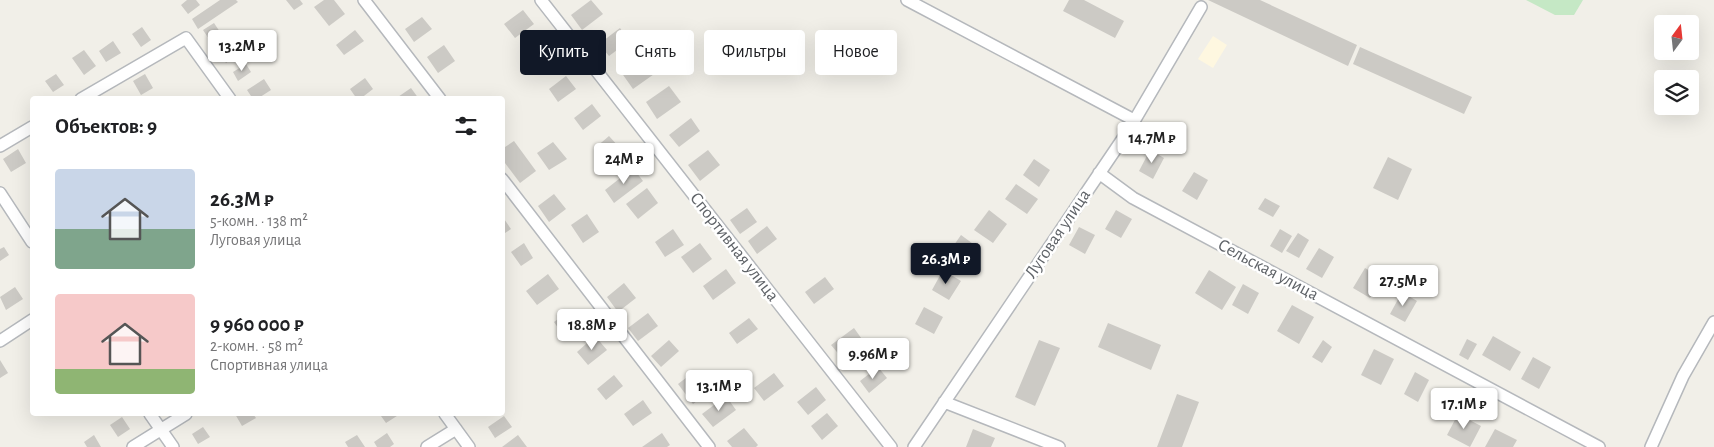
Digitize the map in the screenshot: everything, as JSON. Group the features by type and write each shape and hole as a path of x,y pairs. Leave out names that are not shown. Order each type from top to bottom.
{"street":[{"path":"364,0 438,96"},
{"name":"Спортивная улица","path":"540,0 891,447"},
{"path":"907,0 1134,120"},
{"name":"Луговая улица","path":"914,447 1134,120 1201,7"},
{"path":"86,96 186,38 228,96"},
{"path":"0,146 30,128"},
{"name":"Сельская улица","path":"1099,173 1133,198 1599,447"},
{"path":"505,183 709,447"},
{"path":"0,193 30,239"},
{"path":"0,341 30,321"},
{"path":"1650,447 1683,376 1714,322"},
{"path":"944,402 1059,447"},
{"path":"151,416 172,447"},
{"path":"133,447 183,416"},
{"path":"446,416 468,447"},
{"path":"427,447 456,429"}],"shaded area":[{"path":"1213,36 1227,45 1213,68 1198,59"}],"green space":[{"path":"1526,0 1583,0 1574,15 1555,15"}],"building":[{"path":"187,0 196,0 200,5 188,14 181,5"},
{"path":"220,0 236,0 238,2 198,29 192,19"},
{"path":"286,0 300,0 303,4 294,10"},
{"path":"324,0 334,0 345,14 329,26 314,7"},
{"path":"591,0 603,14 582,30 571,15"},
{"path":"1069,0 1084,0 1124,21 1115,38 1063,11"},
{"path":"1208,0 1260,0 1357,45 1348,66"},
{"path":"523,10 534,24 526,30 520,30 520,34 515,38 504,24"},
{"path":"422,17 432,29 414,42 405,29"},
{"path":"214,23 220,32 209,39 203,30"},
{"path":"142,27 151,40 141,47 132,34"},
{"path":"355,30 364,41 344,55 336,45"},
{"path":"616,31 616,51 609,56 606,52 606,39"},
{"path":"113,41 121,53 106,62 99,51"},
{"path":"230,44 237,55 226,63 218,52"},
{"path":"444,45 455,61 438,73 427,57"},
{"path":"1360,47 1472,97 1464,114 1353,64"},
{"path":"84,50 96,66 84,75 72,58"},
{"path":"246,64 251,72 238,81 233,72"},
{"path":"56,74 64,85 53,92 45,81"},
{"path":"145,74 153,88 141,95 133,81"},
{"path":"623,75 653,75 633,89"},
{"path":"566,76 576,89 558,102 549,89"},
{"path":"365,78 373,89 364,96 355,96 350,89"},
{"path":"264,79 271,90 262,96 251,96 247,90"},
{"path":"669,86 681,102 657,119 646,102"},
{"path":"411,88 417,96 399,96"},
{"path":"592,104 601,116 583,130 574,118"},
{"path":"691,118 700,131 679,147 669,135"},
{"path":"609,136 619,147 604,159 595,148"},
{"path":"514,141 536,171 520,183 505,163 505,147"},
{"path":"553,142 567,159 549,170 537,153"},
{"path":"18,149 26,163 11,172 3,159"},
{"path":"708,150 720,165 700,181 688,165"},
{"path":"1150,150 1164,158 1153,179 1139,171"},
{"path":"1388,157 1412,169 1398,200 1373,188"},
{"path":"1034,159 1050,170 1039,187 1023,175"},
{"path":"633,168 643,181 614,203 605,190"},
{"path":"1194,172 1208,180 1197,200 1182,191"},
{"path":"1016,184 1038,199 1027,214 1005,199"},
{"path":"647,188 658,203 638,219 626,204"},
{"path":"554,194 566,209 549,222 538,206"},
{"path":"1265,198 1280,206 1273,217 1258,209"},
{"path":"747,208 757,222 740,234 730,220"},
{"path":"989,210 1007,224 993,243 974,230"},
{"path":"1116,210 1132,219 1121,238 1105,229"},
{"path":"587,214 599,232 583,243 571,225"},
{"path":"505,220 511,229 505,233"},
{"path":"767,226 777,239 757,254 748,241"},
{"path":"1079,227 1095,235 1085,254 1069,245"},
{"path":"673,229 684,245 665,257 655,242"},
{"path":"1280,229 1292,236 1282,253 1270,246"},
{"path":"1298,233 1309,240 1299,258 1286,251"},
{"path":"961,235 980,249 965,272 945,258"},
{"path":"524,243 533,258 521,266 511,252"},
{"path":"700,243 712,259 693,273 681,257"},
{"path":"4,247 9,255 0,261 0,249"},
{"path":"1319,248 1334,257 1322,278 1306,269"},
{"path":"1365,268 1382,278 1370,298 1353,288"},
{"path":"726,269 736,283 713,300 703,286"},
{"path":"943,270 961,281 949,300 932,290"},
{"path":"1209,270 1236,287 1222,310 1195,293"},
{"path":"548,274 559,289 537,305 526,291"},
{"path":"825,277 834,289 814,304 805,292"},
{"path":"624,283 636,298 618,312 607,297"},
{"path":"1243,284 1259,293 1248,314 1232,305"},
{"path":"15,287 23,299 6,310 0,297"},
{"path":"1402,292 1417,301 1405,322 1390,314"},
{"path":"1292,305 1314,317 1299,344 1277,331"},
{"path":"924,307 943,317 934,334 915,324"},
{"path":"570,310 583,329 567,341 554,322"},
{"path":"648,313 658,326 638,341 628,328"},
{"path":"749,318 758,329 737,344 729,333"},
{"path":"1108,323 1161,345 1151,370 1098,347"},
{"path":"854,328 864,342 842,358 831,345"},
{"path":"595,336 607,350 588,365 577,352"},
{"path":"1493,336 1521,352 1510,371 1482,355"},
{"path":"1467,339 1477,344 1468,360 1459,355"},
{"path":"669,340 679,351 661,367 651,356"},
{"path":"1039,340 1060,348 1035,406 1015,397"},
{"path":"1323,340 1332,347 1322,363 1312,357"},
{"path":"1374,349 1394,359 1381,385 1361,375"},
{"path":"1533,357 1551,367 1539,389 1521,379"},
{"path":"0,360 8,373 0,378"},
{"path":"878,367 887,378 869,393 860,381"},
{"path":"695,371 710,391 693,404 678,384"},
{"path":"1415,372 1429,380 1418,402 1404,394"},
{"path":"774,373 784,386 764,401 754,388"},
{"path":"614,375 623,386 606,400 597,389"},
{"path":"816,387 826,400 808,415 797,402"},
{"path":"1177,394 1199,402 1182,447 1157,447"},
{"path":"726,396 736,410 713,427 702,414"},
{"path":"643,400 652,413 633,426 624,414"},
{"path":"827,413 838,426 822,440 811,426"},
{"path":"1458,414 1481,426 1470,447 1447,435"},
{"path":"236,416 254,416 256,418 242,426"},
{"path":"381,416 397,416 386,423"},
{"path":"504,416 512,427 495,438 488,427"},
{"path":"122,417 130,429 118,437 110,425"},
{"path":"203,427 210,437 198,444 192,434"},
{"path":"744,428 758,445 756,447 732,447 727,441"},
{"path":"973,429 995,438 991,447 966,447"},
{"path":"1495,429 1517,440 1513,447 1485,447"},
{"path":"387,433 394,444 390,447 377,447 374,442"},
{"path":"662,433 670,445 667,447 642,447"},
{"path":"94,435 101,447 87,447 84,442"},
{"path":"357,435 365,447 348,447 345,442"},
{"path":"518,435 527,447 502,447"}]}
